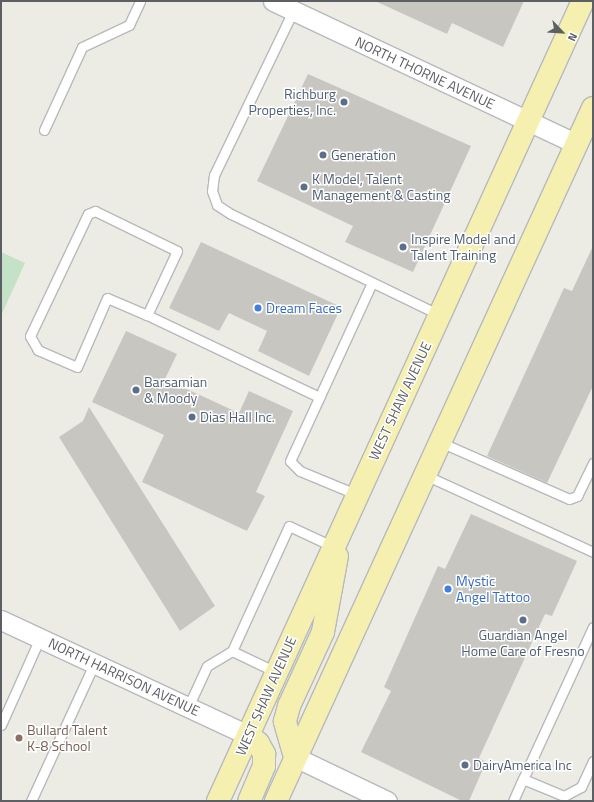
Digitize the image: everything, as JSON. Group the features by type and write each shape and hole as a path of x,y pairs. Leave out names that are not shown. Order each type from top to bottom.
{"main road":[{"name":"WEST SHAW AVENUE","path":"218,801 583,1"},
{"path":"276,801 593,108"},
{"path":"295,757 285,721 289,706 323,632 337,539"},
{"path":"248,735 258,743 264,754 264,766 249,801"}],"street":[{"name":"NORTH THORNE AVENUE","path":"273,1 576,144"},
{"name":"NORTH HARRISON AVENUE","path":"1,620 248,735"},
{"path":"295,757 387,801"}],"lane":[{"path":"44,130 82,47 129,25 140,1"},
{"path":"294,11 214,175 212,191 217,204 231,214 440,315"},
{"path":"147,315 177,251 95,211 91,212 30,336 38,350 77,367 107,298 147,315 319,397"},
{"path":"358,495 300,471 290,461 372,283"},
{"path":"440,442 569,499 577,496 593,463"},
{"path":"425,475 593,552"},
{"path":"188,708 207,666 232,651 289,526 337,539"},
{"path":"513,801 593,627"},
{"path":"1,725 40,638"},
{"path":"232,651 276,672"},
{"path":"31,801 94,664"},
{"path":"523,779 564,796 581,787 593,761"}],"green space":[{"path":"1,252 25,263 1,316"}],"building":[{"path":"375,1 524,1 503,47 452,23 447,34"},
{"path":"308,74 471,146 413,272 345,242 353,226 257,181"},
{"path":"201,242 341,307 309,376 258,351 267,331 229,313 219,331 169,308"},
{"path":"593,246 593,386 547,483 487,456 564,288 572,291"},
{"path":"126,331 177,354 165,379 239,413 249,391 293,411 256,492 265,496 247,531 142,482 164,435 92,402"},
{"path":"89,407 215,606 180,631 59,437 83,421"},
{"path":"471,514 577,561 552,616 545,614 479,758 486,762 469,801 462,801 361,752 391,691 384,687 438,566 445,569"}],"place":[{"name":"Richburg Properties, Inc.","path":"344,102"},
{"name":"Generation","path":"323,155"},
{"name":"K Model, Talent Management & Casting","path":"304,187"},
{"name":"Inspire Model and Talent Training","path":"403,247"},
{"name":"Dream Faces","path":"258,308"},
{"name":"Barsamian & Moody","path":"136,390"},
{"name":"Dias Hall Inc.","path":"192,417"},
{"name":"Mystic Angel Tattoo","path":"448,589"},
{"name":"Guardian Angel Home Care of Fresno","path":"523,620"},
{"name":"Bullard Talent K-8 School","path":"19,738"},
{"name":"DairyAmerica Inc","path":"465,765"}]}
